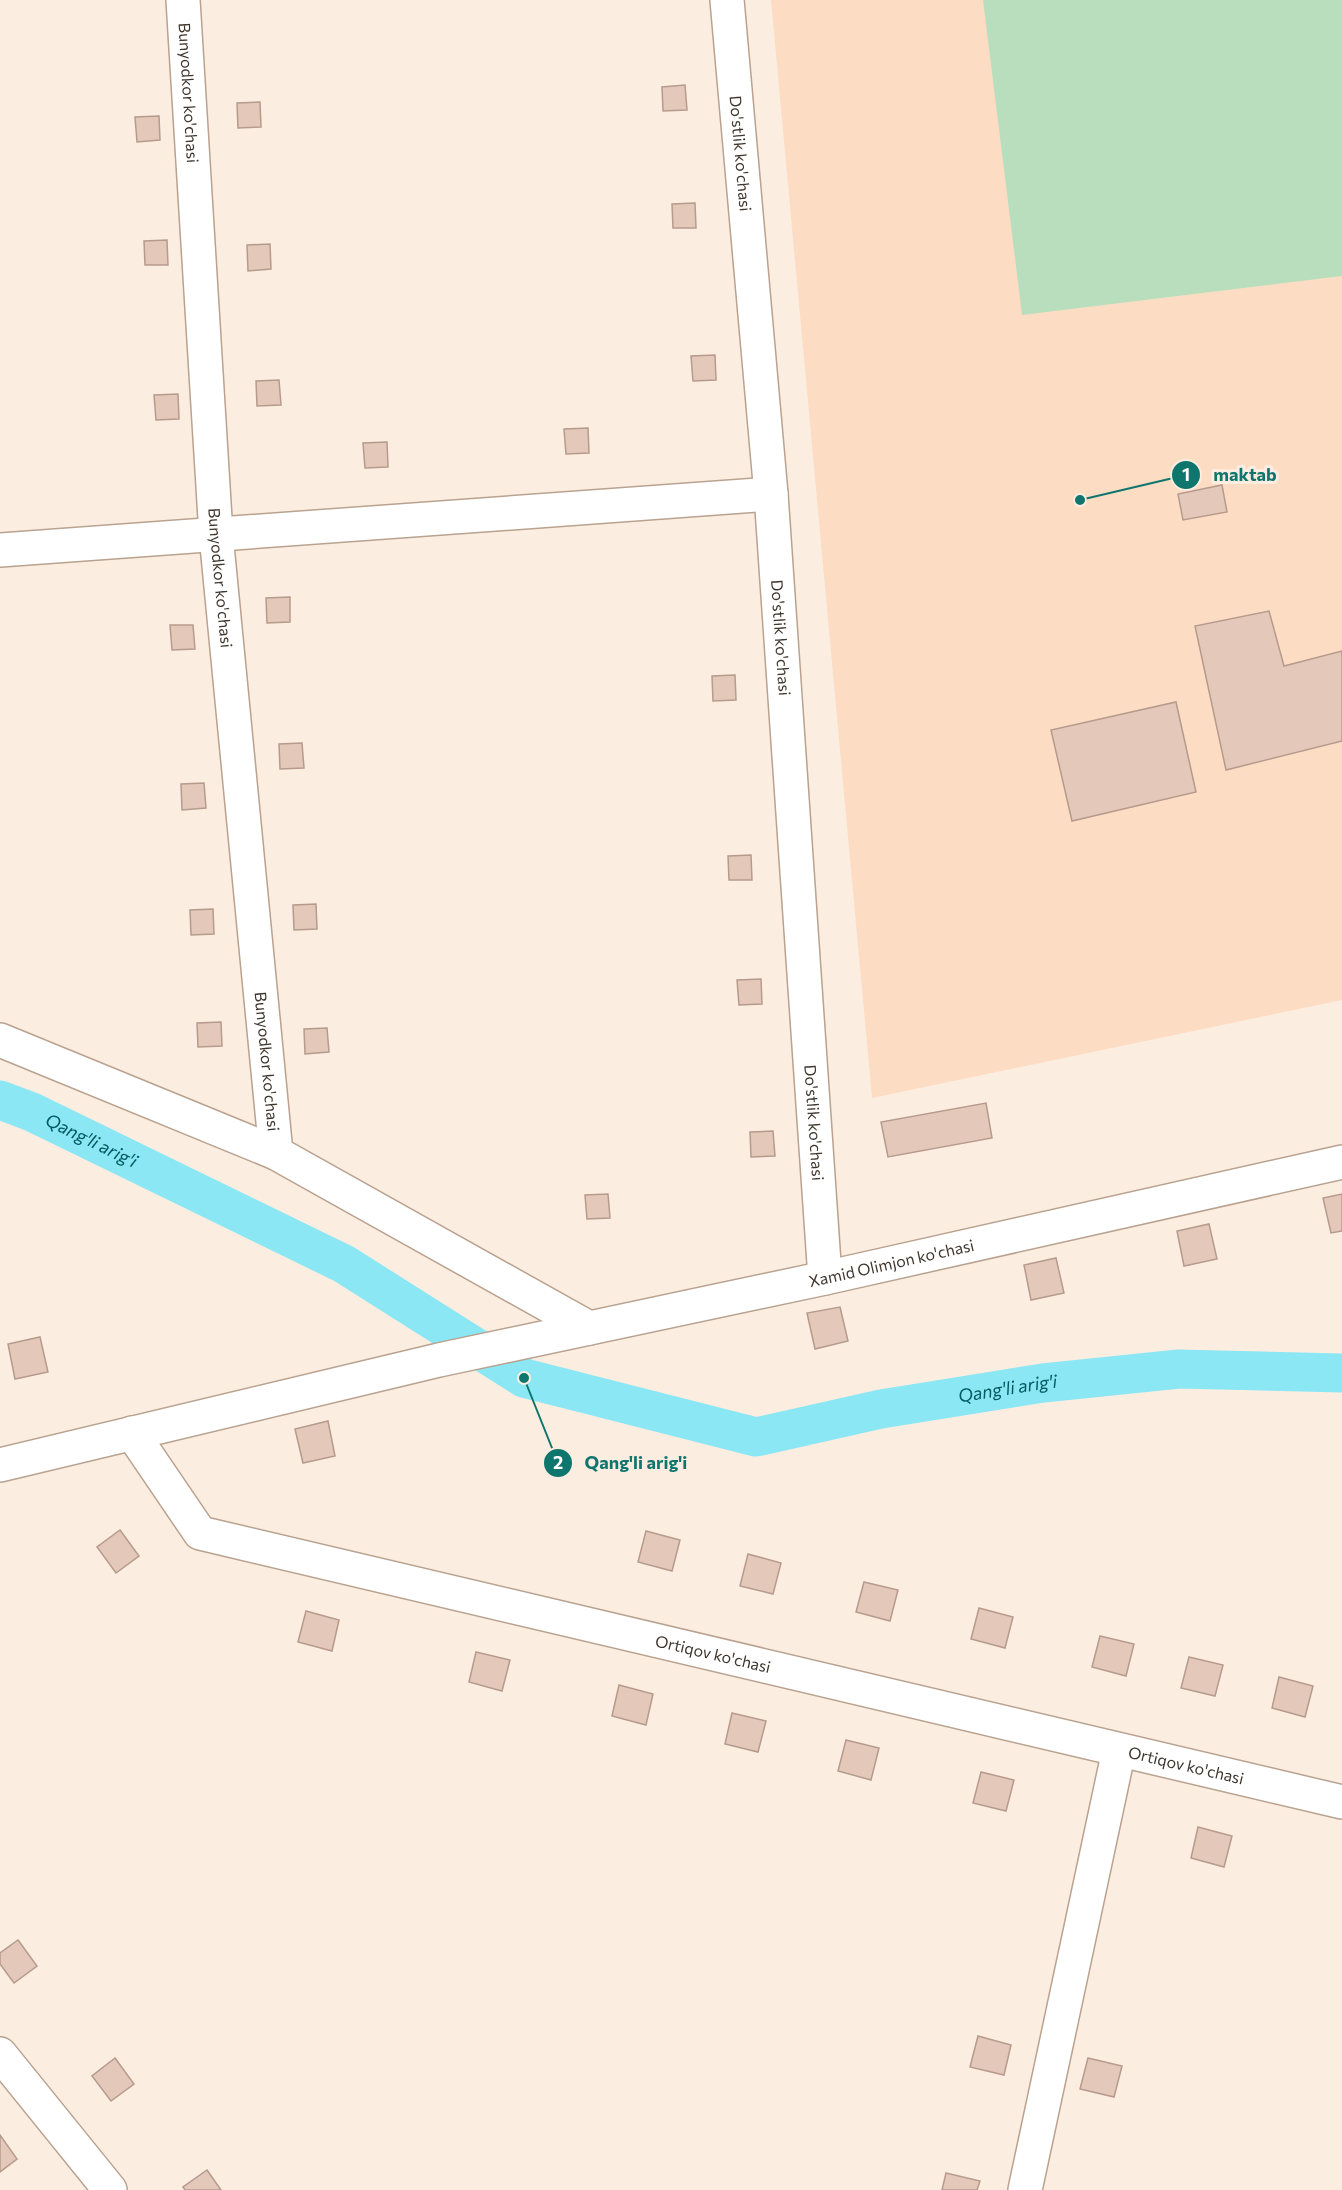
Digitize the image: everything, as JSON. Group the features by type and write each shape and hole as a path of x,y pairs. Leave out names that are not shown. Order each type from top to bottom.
{"street":[{"name":"Bunyodkor ko'chasi","path":"183,0 216,535 276,1153"},
{"name":"Do'stlik ko'chasi","path":"727,0 771,494 825,1278"},
{"path":"0,550 771,494"},
{"path":"0,1040 276,1153 589,1328"},
{"name":"Xamid Olimjon ko'chasi","path":"132,1433 439,1360 825,1278 1342,1162"},
{"path":"0,1465 132,1433"},
{"name":"Ortiqov ko'chasi","path":"132,1433 200,1533 1342,1802"},
{"path":"1025,2190 1119,1750"},
{"path":"0,2054 110,2190"}],"shaded area":[{"path":"771,0 1342,0 1342,1000 872,1098"}],"green space":[{"path":"983,0 1342,0 1342,276 1022,315"}],"building":[{"path":"685,85 687,110 663,111 662,87"},
{"path":"260,102 261,127 238,128 237,103"},
{"path":"159,116 160,140 137,142 135,117"},
{"path":"695,203 696,228 673,228 672,204"},
{"path":"167,240 168,265 145,265 144,241"},
{"path":"270,244 271,269 248,271 247,245"},
{"path":"715,355 716,380 693,381 691,356"},
{"path":"279,380 281,405 257,406 256,381"},
{"path":"178,394 179,419 156,420 154,395"},
{"path":"588,428 589,453 566,454 564,429"},
{"path":"387,442 388,467 365,468 363,443"},
{"path":"1222,485 1227,512 1183,520 1178,494"},
{"path":"290,597 290,622 267,623 266,598"},
{"path":"1269,611 1284,666 1342,651 1342,741 1226,770 1195,626"},
{"path":"170,625 193,625 195,649 172,650"},
{"path":"735,675 736,700 713,701 712,676"},
{"path":"1176,702 1196,792 1072,821 1051,730"},
{"path":"302,743 304,768 280,769 279,744"},
{"path":"204,783 206,808 182,810 181,784"},
{"path":"751,855 752,880 729,880 728,856"},
{"path":"316,904 317,929 294,930 293,905"},
{"path":"213,909 214,934 191,935 190,910"},
{"path":"761,979 762,1004 739,1005 737,980"},
{"path":"221,1022 222,1046 198,1047 197,1023"},
{"path":"327,1028 329,1052 305,1054 304,1029"},
{"path":"986,1103 992,1138 888,1157 881,1122"},
{"path":"773,1131 775,1156 751,1157 750,1132"},
{"path":"608,1194 610,1218 587,1219 585,1195"},
{"path":"1342,1194 1342,1231 1331,1233 1323,1198"},
{"path":"1209,1224 1217,1259 1184,1266 1177,1231"},
{"path":"1056,1258 1064,1293 1031,1300 1024,1265"},
{"path":"840,1307 848,1341 815,1349 807,1313"},
{"path":"40,1337 48,1372 15,1379 8,1344"},
{"path":"328,1421 335,1456 303,1463 295,1429"},
{"path":"120,1530 139,1556 116,1573 97,1547"},
{"path":"646,1531 680,1540 672,1571 638,1562"},
{"path":"748,1554 781,1563 773,1594 740,1586"},
{"path":"864,1582 898,1590 890,1621 856,1612"},
{"path":"979,1608 1013,1617 1005,1648 971,1639"},
{"path":"306,1611 339,1620 332,1651 298,1642"},
{"path":"1100,1636 1134,1644 1126,1676 1092,1667"},
{"path":"476,1652 510,1660 502,1691 469,1682"},
{"path":"1189,1657 1223,1665 1215,1696 1181,1688"},
{"path":"1279,1677 1313,1686 1305,1717 1272,1708"},
{"path":"619,1685 653,1694 646,1725 612,1716"},
{"path":"732,1713 766,1721 758,1752 725,1744"},
{"path":"846,1740 879,1748 871,1780 838,1771"},
{"path":"981,1772 1014,1780 1006,1811 973,1803"},
{"path":"1198,1827 1232,1836 1224,1867 1191,1858"},
{"path":"18,1940 37,1966 14,1983 0,1964 0,1953"},
{"path":"978,2036 1011,2045 1004,2075 970,2067"},
{"path":"115,2058 134,2084 111,2101 92,2076"},
{"path":"1088,2058 1122,2066 1114,2097 1080,2089"},
{"path":"0,2135 17,2159 0,2172"},
{"path":"207,2170 221,2190 185,2190 183,2187"},
{"path":"946,2173 980,2181 977,2190 942,2190"}],"waterway":[{"name":"Qang'li arig'i","path":"0,1100 32,1112 344,1264 524,1378 756,1437 881,1409 1043,1383 1179,1369 1342,1373"}],"place":[{"name":"maktab","path":"1080,500"},
{"name":"Qang'li arig'i","path":"524,1378"}]}
